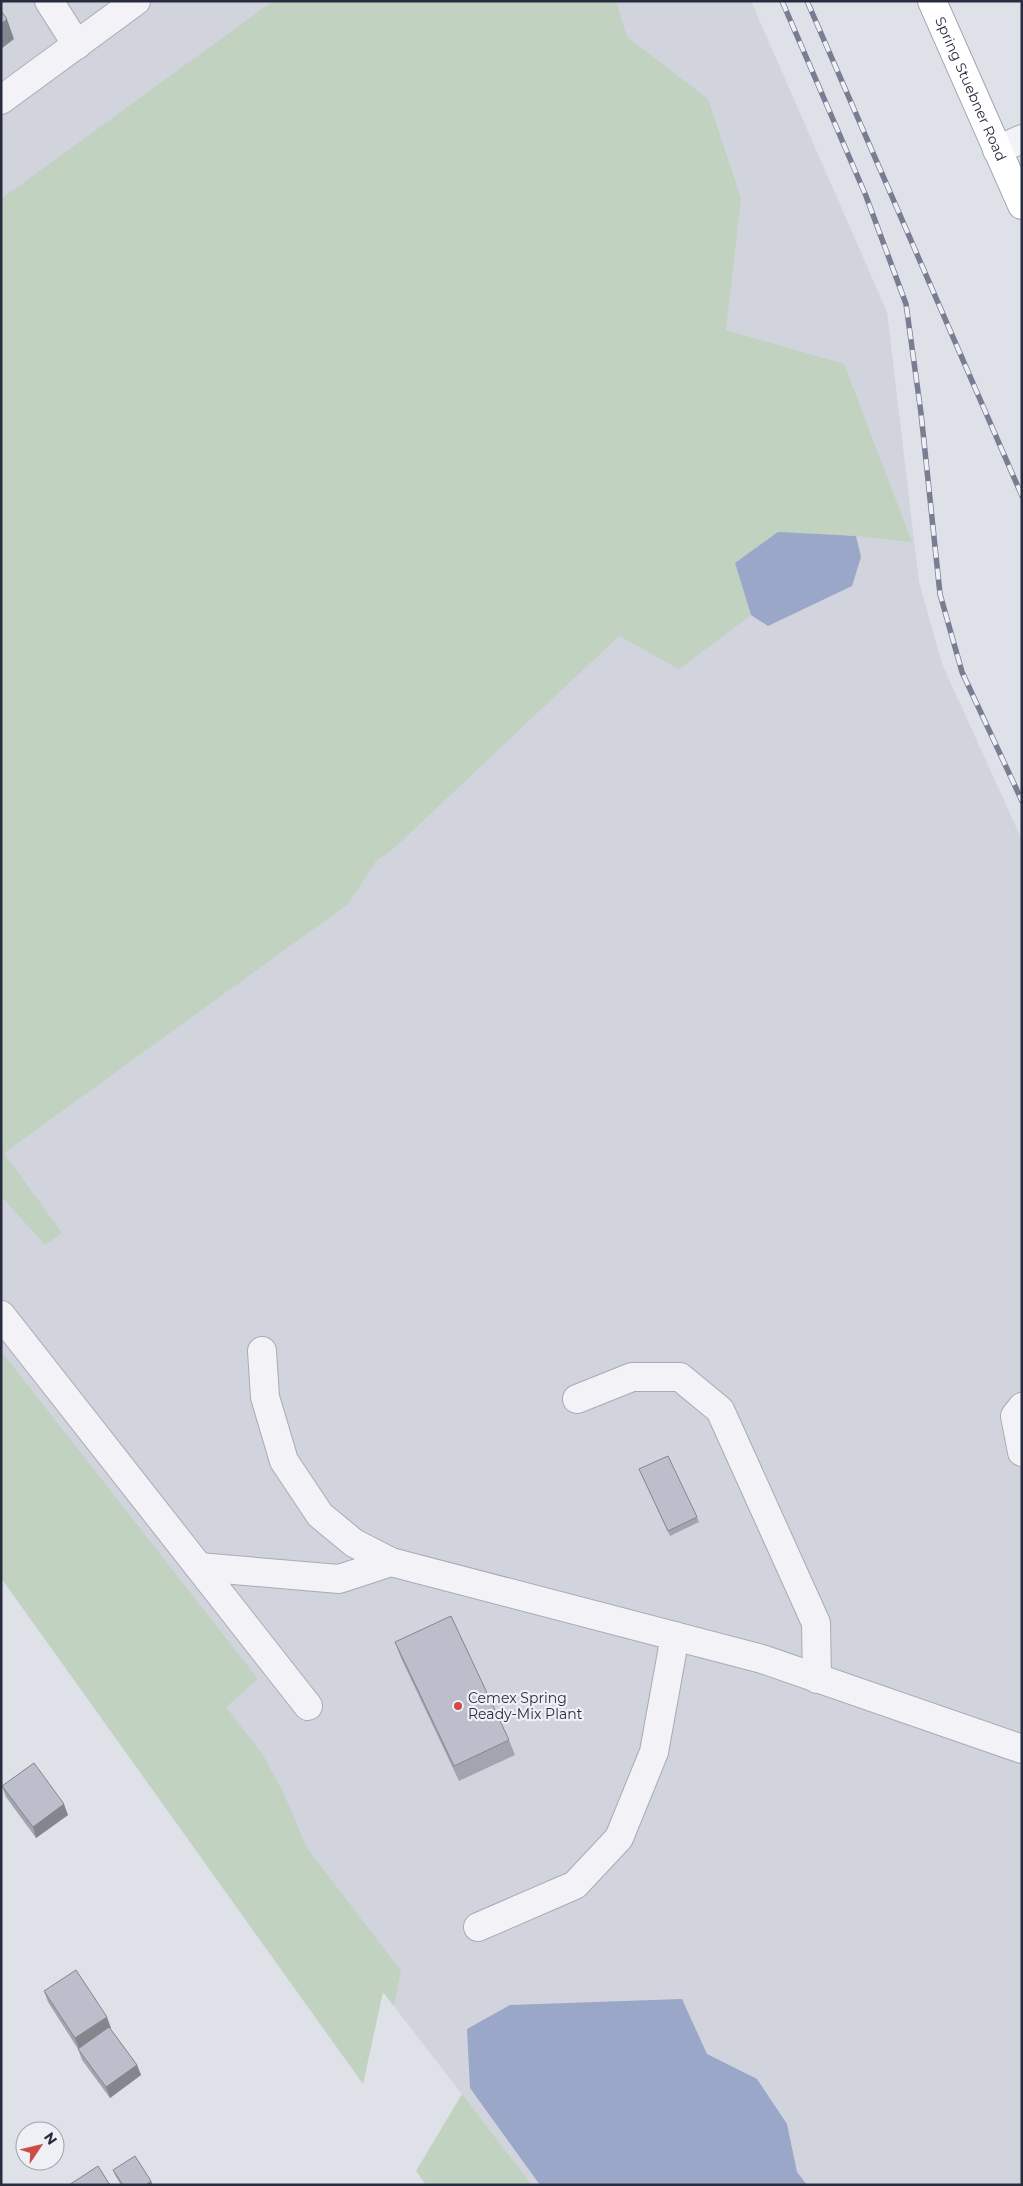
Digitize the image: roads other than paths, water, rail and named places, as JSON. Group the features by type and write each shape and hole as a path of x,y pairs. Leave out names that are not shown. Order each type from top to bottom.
{"main road":[{"name":"Spring Stuebner Road","path":"932,1 1022,205"}],"lane":[{"path":"49,1 76,45"},
{"path":"1,100 136,1"},
{"path":"997,150 1022,138"},
{"path":"1,1315 308,1706"},
{"path":"262,1351 265,1397 284,1461 320,1515 354,1543 391,1562 762,1659 1022,1750"},
{"path":"577,1399 632,1377 680,1377 720,1410 816,1623 817,1679"},
{"path":"1022,1407 1015,1416 1022,1452"},
{"path":"199,1567 339,1579 391,1562"},
{"path":"478,1927 574,1885 619,1838 654,1752 675,1636"}],"water":[{"path":"778,532 856,536 861,557 852,586 768,626 751,615 735,563"},
{"path":"682,1999 707,2054 757,2079 787,2124 797,2172 807,2185 540,2185 470,2088 467,2029 510,2005"}],"railway":[{"path":"782,1 866,196 906,304 921,413 940,594 962,672 1022,801"},
{"path":"807,1 1022,496"}],"place":[{"name":"Cemex Spring Ready-Mix Plant","path":"458,1706"}]}
